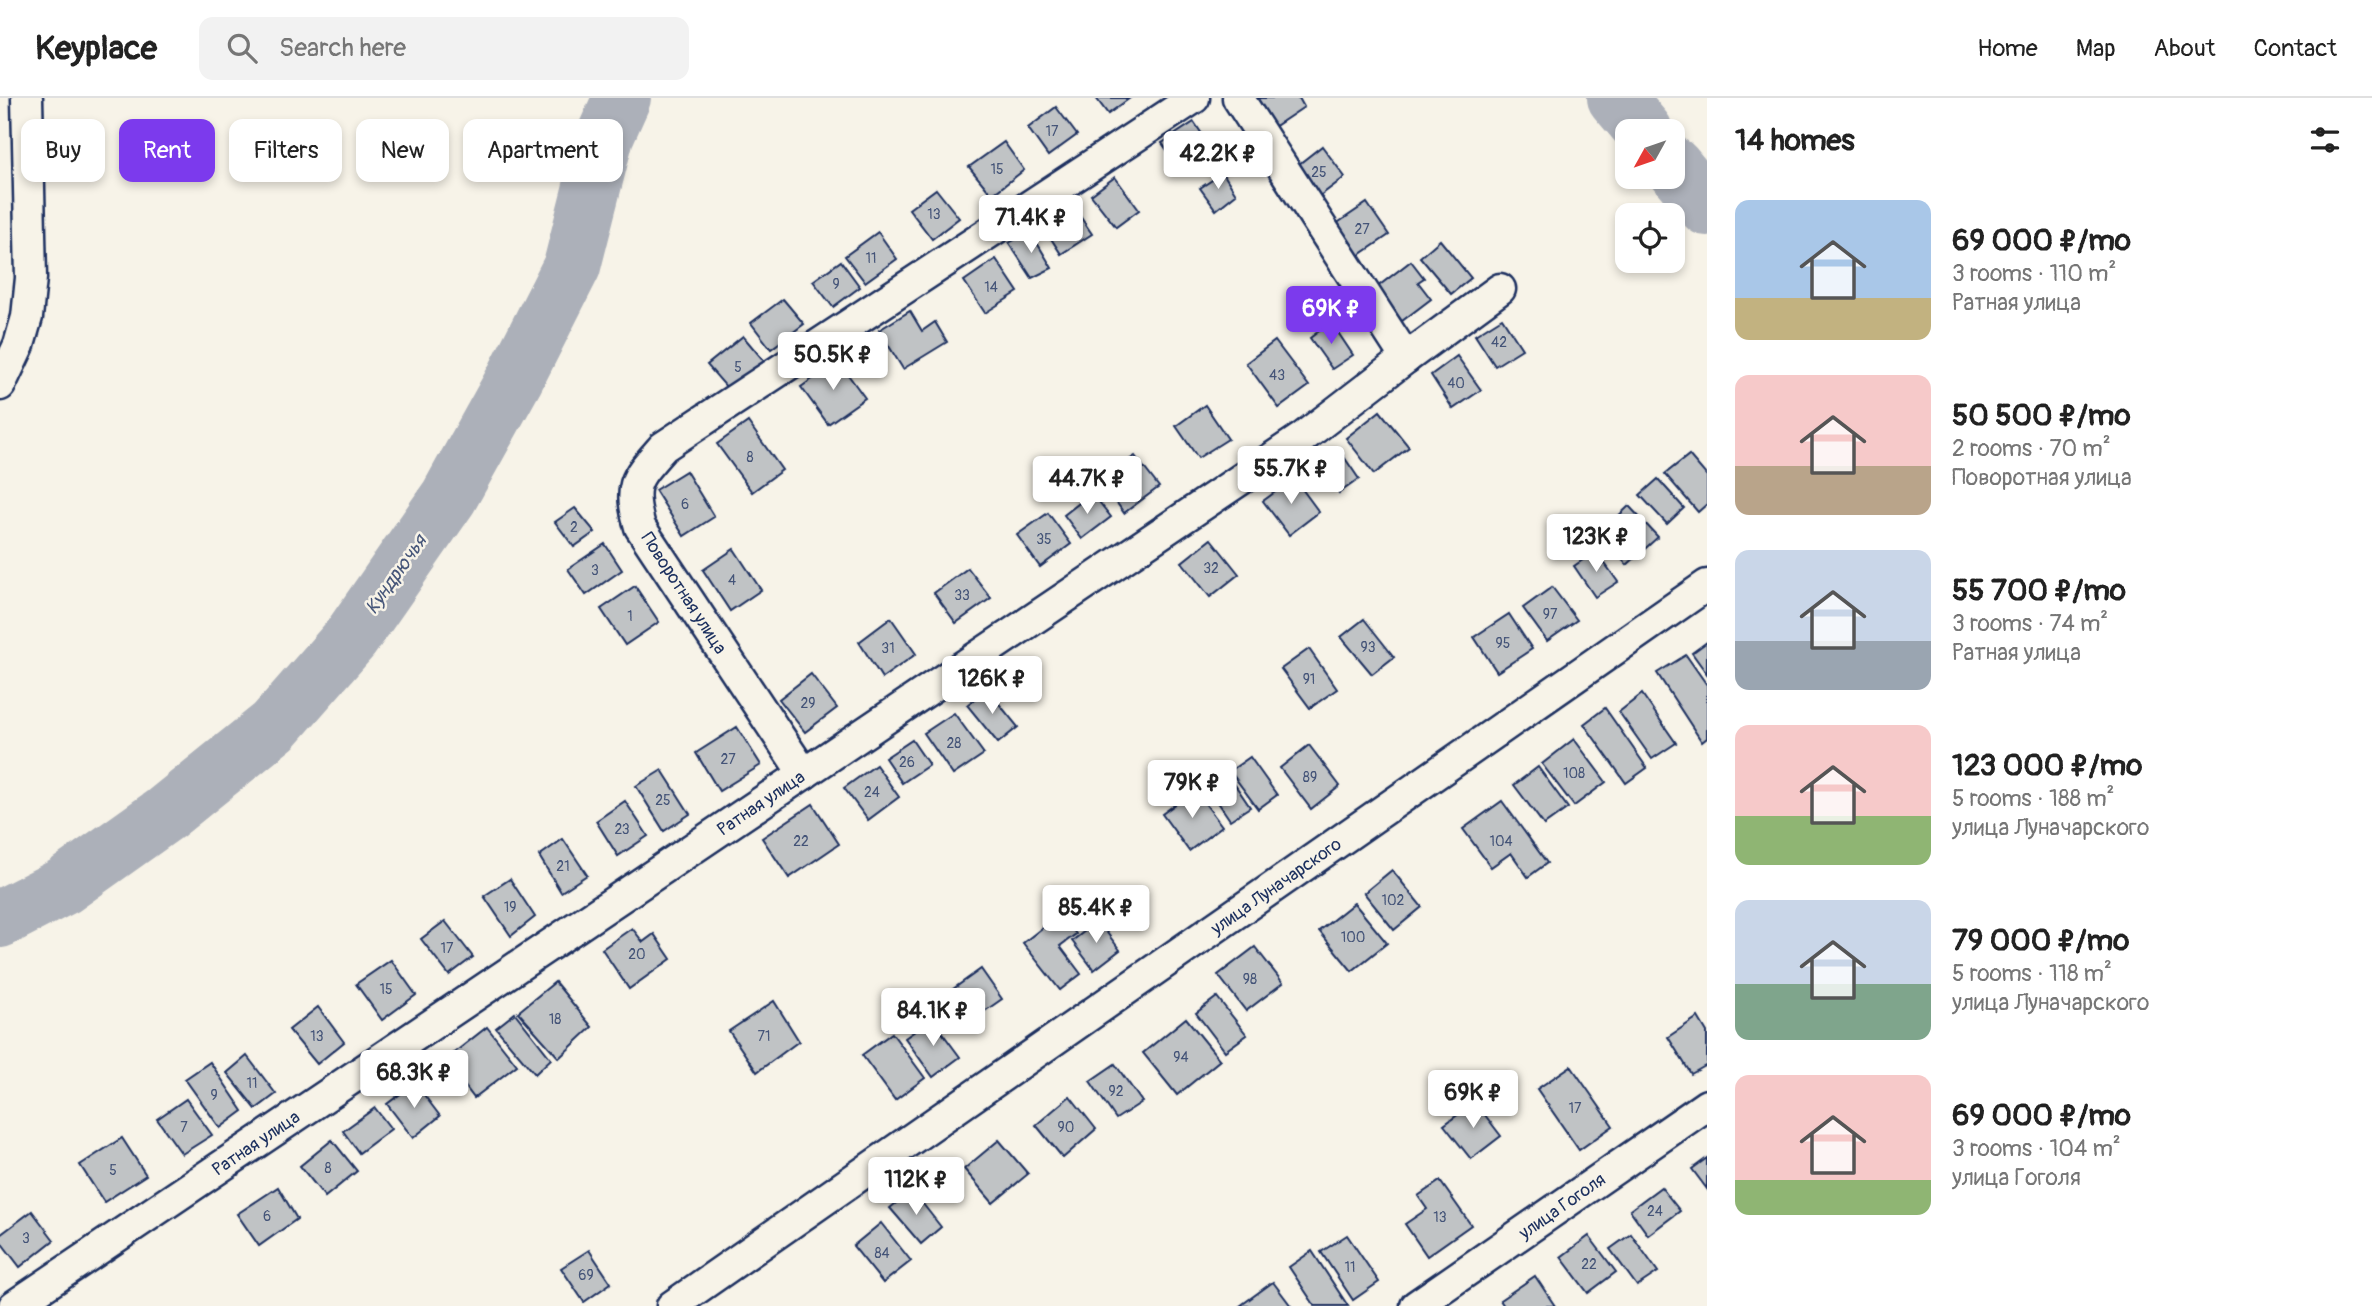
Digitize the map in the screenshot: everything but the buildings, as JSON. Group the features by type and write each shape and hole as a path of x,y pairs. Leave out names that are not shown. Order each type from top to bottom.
{"street":[{"path":"0,386 19,345 27,317 31,278 27,98"},
{"name":"Поворотная улица","path":"804,775 640,527 633,500 638,475 663,447 1194,98"},
{"path":"1238,98 1406,358"},
{"name":"Ратная улица","path":"12,1306 1301,439 1500,289"},
{"name":"улица Луначарского","path":"690,1301 1707,585"},
{"name":"улица Гоголя","path":"1416,1306 1707,1105"},
{"path":"0,1289 12,1306"}],"waterway":[{"name":"Кундрючья","path":"0,919 64,886 165,814 274,726 351,638 449,497 514,380 572,266 605,136 622,98"},
{"name":"Кундрючья","path":"1616,98 1634,119"},
{"name":"Кундрючья","path":"1685,180 1707,207"}]}
